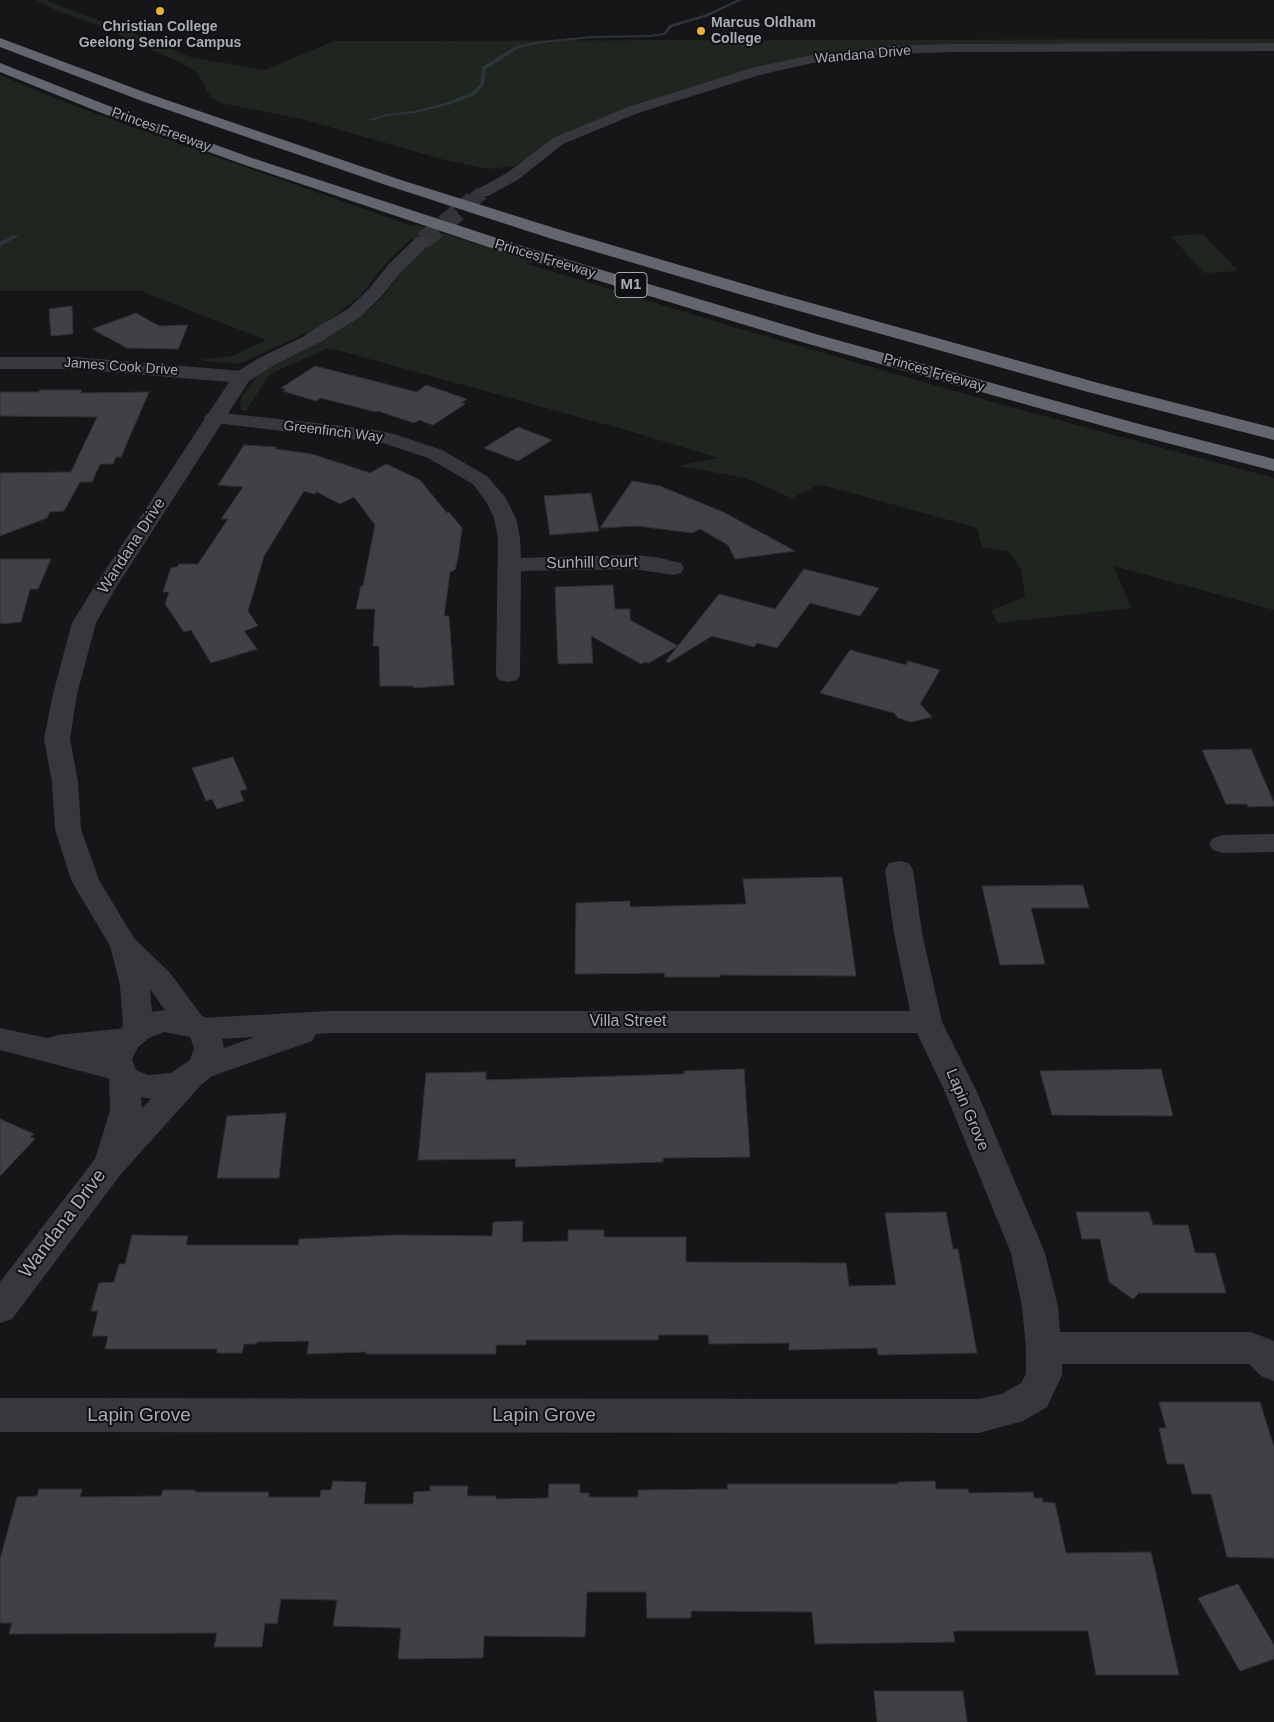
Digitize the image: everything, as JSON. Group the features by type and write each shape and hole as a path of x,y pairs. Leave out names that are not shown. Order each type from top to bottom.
{"highway":[{"name":"Princes Freeway","path":"0,42 147,98 395,183 558,235 755,293 1095,388 1274,434"},
{"name":"Princes Freeway","path":"0,68 104,109 247,161 506,246 812,339 1132,428 1274,465"}],"street":[{"name":"Wandana Drive","path":"482,193 513,176 558,141 633,110 760,70 813,59 892,50 954,48 1274,47"},
{"name":"Wandana Drive","path":"196,1027 160,982 124,945 85,880 68,829 65,782 57,739 65,694 84,624 117,567 242,377 354,313 376,294 394,269 422,241"},
{"name":"James Cook Drive","path":"0,363 74,363 242,377"},
{"name":"Greenfinch Way","path":"214,418 370,435 418,448 451,462 480,480 497,502 505,518 510,565 508,675"},
{"name":"Sunhill Court","path":"510,565 634,562 673,568"},
{"path":"1223,844 1274,844"},
{"name":"Lapin Grove","path":"0,1415 979,1416 1010,1409 1034,1395 1044,1375 1044,1348 1040,1306 1028,1253 961,1092 927,1022 908,933 899,870"},
{"name":"Wandana Drive","path":"124,945 134,985 133,1035"},
{"path":"0,1039 41,1048 122,1074 136,1084 148,1088 177,1084 195,1073 207,1058 209,1048 207,1038 196,1027 164,1021 150,1024 133,1035 120,1049 117,1059 122,1074"},
{"name":"Villa Street","path":"196,1027 330,1022 927,1022"},
{"name":"Villa Street","path":"195,1073 330,1022"},
{"path":"41,1048 133,1035"},
{"name":"Wandana Drive","path":"0,1308 109,1165 195,1073"},
{"name":"Wandana Drive","path":"109,1165 126,1111 122,1074"},
{"path":"1044,1348 1251,1348 1265,1354 1274,1365"}],"shaded area":[{"path":"36,0 45,0 156,42 190,57 265,70 334,41 1274,39 1274,44 1047,44 864,51 684,91 536,153 514,166 488,169 441,159 302,119 221,103 211,98 198,74 187,66 107,29 56,10"},
{"path":"0,75 67,103 157,136 412,226 417,225 534,262 528,264 730,326 1010,407 1274,478 1274,610 1114,566 1131,608 998,623 991,610 1025,597 1021,569 1008,551 982,547 977,528 820,484 792,498 746,478 679,466 718,458 633,432 328,348 270,374 245,412 240,408 241,398 260,373 299,353 363,315 382,298 405,267 431,243 411,239 387,262 359,297 323,325 248,360 235,364 199,360 233,356 266,340 141,291 0,291"},
{"path":"1204,234 1238,271 1204,273 1171,236"}],"building":[{"path":"72,306 73,334 51,336 49,309"},
{"path":"136,313 159,326 188,325 178,349 127,348 92,329"},
{"path":"315,366 417,392 426,385 467,399 461,403 465,404 433,425 419,420 414,423 378,411 321,398 316,401 283,391 286,389 281,388"},
{"path":"40,390 82,390 80,393 149,392 121,457 116,457 113,464 100,464 92,482 80,482 64,511 50,512 47,518 0,536 0,473 71,472 97,417 0,416 0,392 39,392"},
{"path":"518,427 552,440 518,461 484,448"},
{"path":"244,445 277,447 275,449 312,454 370,473 386,464 420,480 447,513 449,512 462,528 455,570 450,572 444,616 449,616 454,685 413,688 413,686 380,686 379,646 373,646 375,609 356,609 361,586 363,586 375,525 354,497 340,504 317,492 314,494 304,491 264,556 248,611 258,626 244,631 257,649 211,663 191,630 184,632 165,604 169,592 163,592 171,568 177,567 179,564 198,564 228,519 221,519 243,487 218,485"},
{"path":"632,481 660,486 723,512 795,551 735,559 728,545 700,529 692,533 638,526 600,528"},
{"path":"591,493 599,531 550,535 544,496"},
{"path":"0,559 51,559 38,589 30,589 21,622 0,624"},
{"path":"804,569 879,588 860,616 810,603 777,648 757,643 754,647 712,636 668,663 666,661 719,594 775,609"},
{"path":"613,585 615,609 630,609 630,620 678,646 649,663 641,664 591,636 593,663 558,664 555,587"},
{"path":"850,650 906,665 908,661 940,670 920,704 932,717 911,722 898,718 894,713 820,693"},
{"path":"1251,749 1274,806 1248,807 1247,804 1226,804 1202,750"},
{"path":"233,757 247,789 240,791 244,801 217,809 212,799 206,801 192,768"},
{"path":"842,877 856,976 720,975 720,977 665,977 664,973 575,974 576,903 630,901 630,907 746,904 743,879"},
{"path":"1083,885 1089,908 1031,908 1045,964 1000,965 982,886"},
{"path":"744,1069 750,1157 663,1158 663,1162 515,1167 516,1159 418,1160 426,1073 486,1072 486,1080 684,1074 684,1071"},
{"path":"1161,1069 1173,1116 1052,1115 1040,1071"},
{"path":"286,1113 279,1178 217,1178 227,1116"},
{"path":"0,1119 34,1134 30,1137 35,1139 0,1176"},
{"path":"946,1212 953,1249 958,1249 977,1353 878,1355 877,1348 789,1350 789,1343 709,1344 708,1335 659,1335 658,1340 526,1340 526,1345 496,1345 496,1354 366,1354 366,1352 307,1354 309,1341 257,1342 256,1344 244,1344 242,1353 217,1353 217,1349 105,1349 108,1336 92,1336 98,1311 91,1311 99,1283 114,1282 119,1264 125,1264 132,1235 188,1236 186,1245 298,1245 299,1239 397,1235 492,1236 493,1222 523,1221 522,1242 568,1241 568,1230 604,1230 604,1237 686,1237 686,1262 846,1263 849,1286 896,1285 885,1213"},
{"path":"1076,1212 1149,1212 1153,1225 1188,1225 1195,1253 1215,1253 1226,1293 1139,1293 1133,1299 1109,1282 1100,1239 1082,1239"},
{"path":"1159,1402 1260,1402 1274,1447 1274,1558 1227,1557 1211,1494 1192,1494 1184,1464 1167,1464 1159,1428 1166,1428"},
{"path":"333,1481 366,1482 364,1504 413,1504 414,1492 430,1491 430,1486 468,1486 467,1496 496,1496 496,1499 548,1498 549,1484 580,1484 580,1493 589,1493 589,1497 638,1497 638,1490 728,1489 727,1484 898,1484 898,1482 935,1481 936,1489 968,1489 969,1493 1033,1492 1034,1498 1042,1498 1043,1502 1055,1503 1066,1553 1151,1552 1179,1675 1096,1675 1088,1631 953,1631 955,1642 815,1644 812,1612 691,1611 691,1618 647,1618 646,1592 587,1592 585,1637 484,1636 483,1658 398,1659 401,1628 333,1626 337,1600 281,1599 277,1624 265,1623 262,1647 214,1647 217,1633 9,1634 12,1623 0,1623 0,1559 17,1497 37,1496 39,1489 82,1489 80,1497 161,1496 163,1490 195,1490 195,1492 269,1492 268,1497 320,1497 321,1490 331,1490"},
{"path":"1238,1584 1274,1645 1274,1659 1240,1671 1198,1598"},
{"path":"874,1691 963,1691 967,1722 877,1722"}],"waterway":[{"path":"370,120 386,115 414,112 447,104 473,94 482,84 484,68 518,47 541,42 593,37 665,34 670,26 705,16 740,0"},
{"path":"0,244 16,236"}],"tunnel":[{"path":"472,201 482,193"},
{"path":"423,241 473,200"}],"place":[{"name":"Christian College Geelong Senior Campus","path":"160,11"},
{"name":"Marcus Oldham College","path":"701,31"}]}
